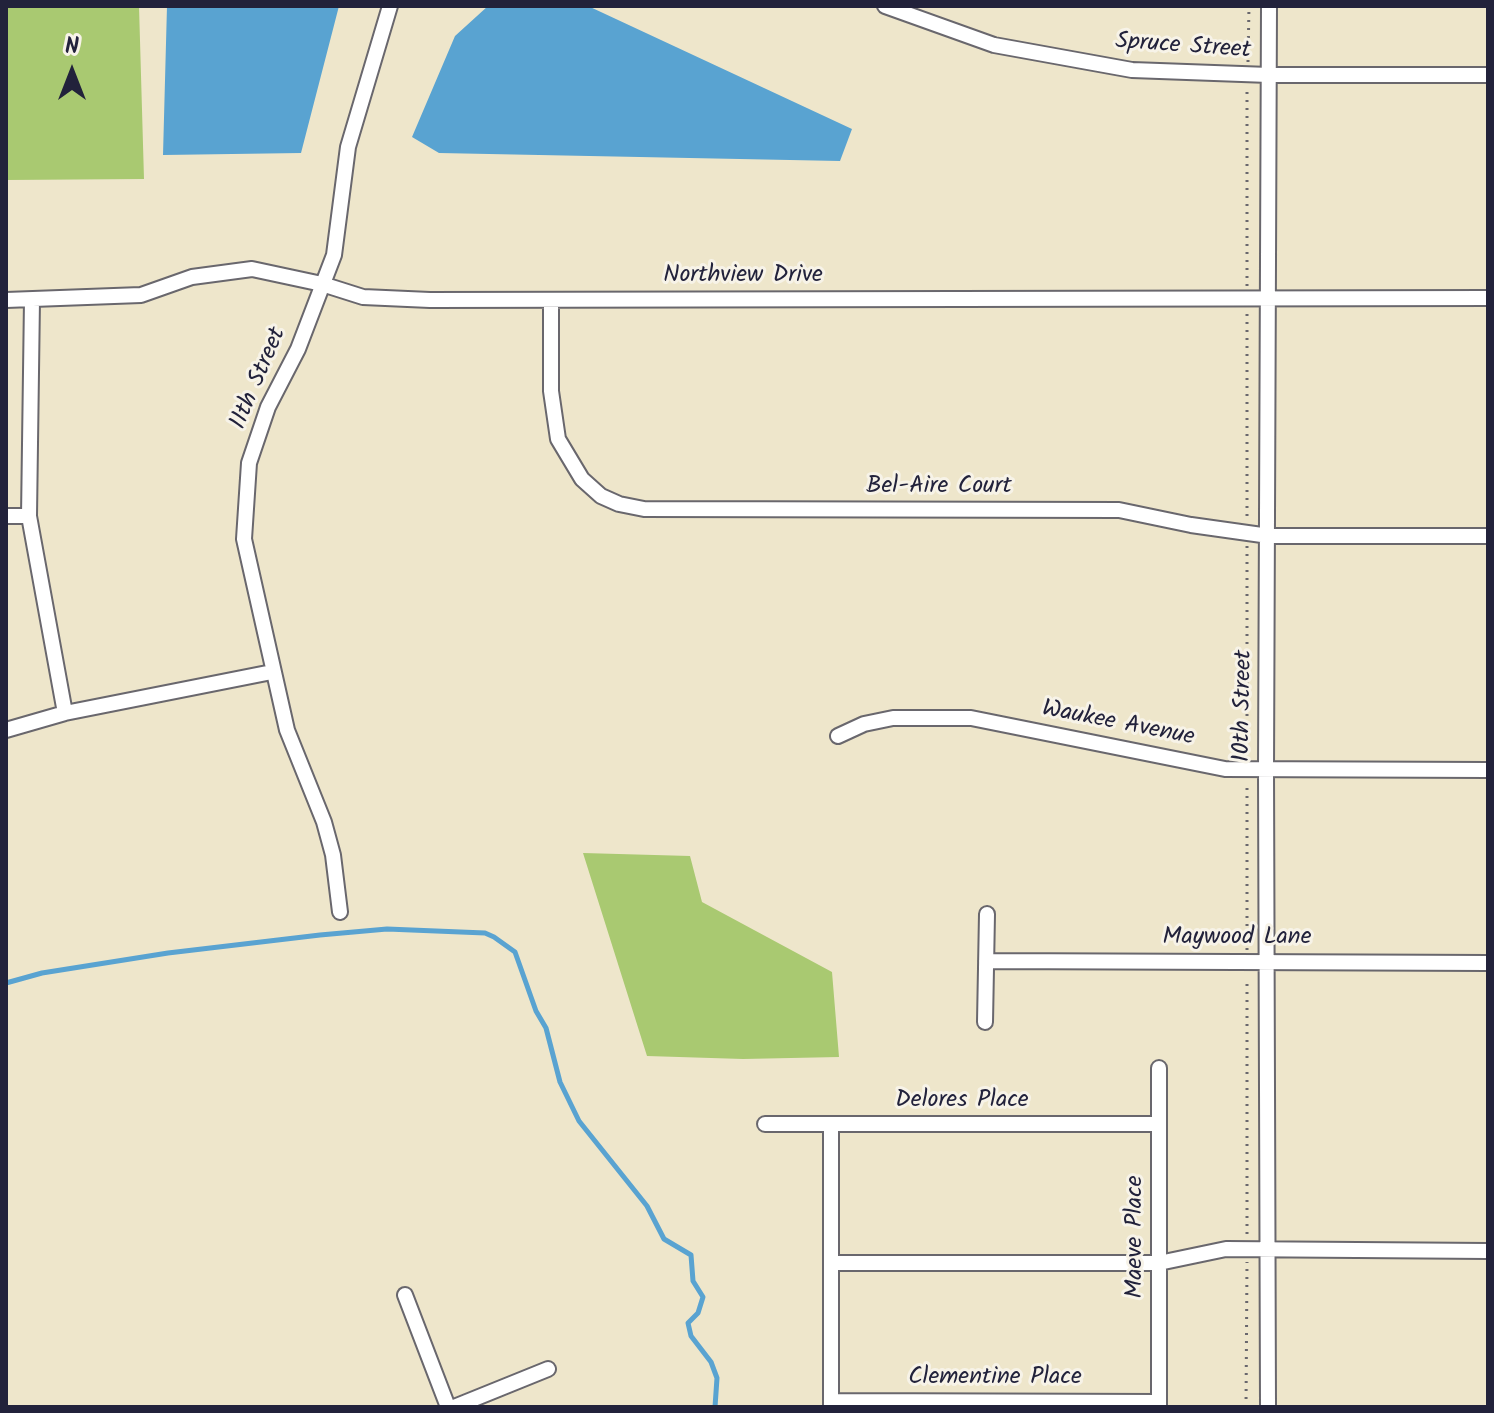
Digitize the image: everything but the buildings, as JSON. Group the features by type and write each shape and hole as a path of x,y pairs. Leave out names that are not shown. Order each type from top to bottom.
{"street":[{"name":"11th Street","path":"340,912 330,844 287,730 244,539 249,463 268,407 298,349 334,255 348,147 390,6"},
{"name":"Spruce Street","path":"885,6 994,45 1132,70 1269,75 1488,75"},
{"name":"10th Street","path":"1268,1407 1266,771 1269,6"},
{"name":"Northview Drive","path":"6,300 141,295 192,277 252,269 322,284 363,297 551,300 1488,298"},
{"path":"32,300 29,516 65,713"},
{"name":"Bel-Aire Court","path":"551,300 551,391 558,439 582,479 601,496 619,504 660,509 1119,510 1191,525 1269,536 1488,536"},
{"path":"6,516 29,516"},
{"path":"6,730 65,713 272,672"},
{"name":"Waukee Avenue","path":"838,736 864,724 893,718 971,718 1225,769 1488,770"},
{"path":"985,1022 987,914"},
{"name":"Maywood Lane","path":"986,961 1488,963"},
{"name":"Maeve Place","path":"1159,1068 1159,1404"},
{"name":"Delores Place","path":"765,1124 1159,1124"},
{"path":"831,1124 831,1404"},
{"path":"831,1263 1159,1263 1226,1249 1488,1251"},
{"path":"405,1295 451,1407 548,1369"},
{"name":"Clementine Place","path":"831,1404 1159,1404"}],"path":[{"path":"1246,1407 1249,6"}],"green space":[{"path":"6,6 139,6 144,179 6,180"},
{"path":"583,853 690,856 702,902 832,972 839,1057 743,1059 647,1056"}],"water":[{"path":"167,6 339,6 301,153 163,155"},
{"path":"488,6 588,6 852,129 840,161 439,153 412,137 455,36"}],"waterway":[{"path":"6,983 42,973 168,953 320,935 387,929 485,933 494,937 515,952 536,1011 546,1028 560,1082 579,1121 647,1206 664,1239 691,1255 693,1281 703,1297 698,1313 688,1323 691,1336 711,1362 717,1378 715,1407"}]}
